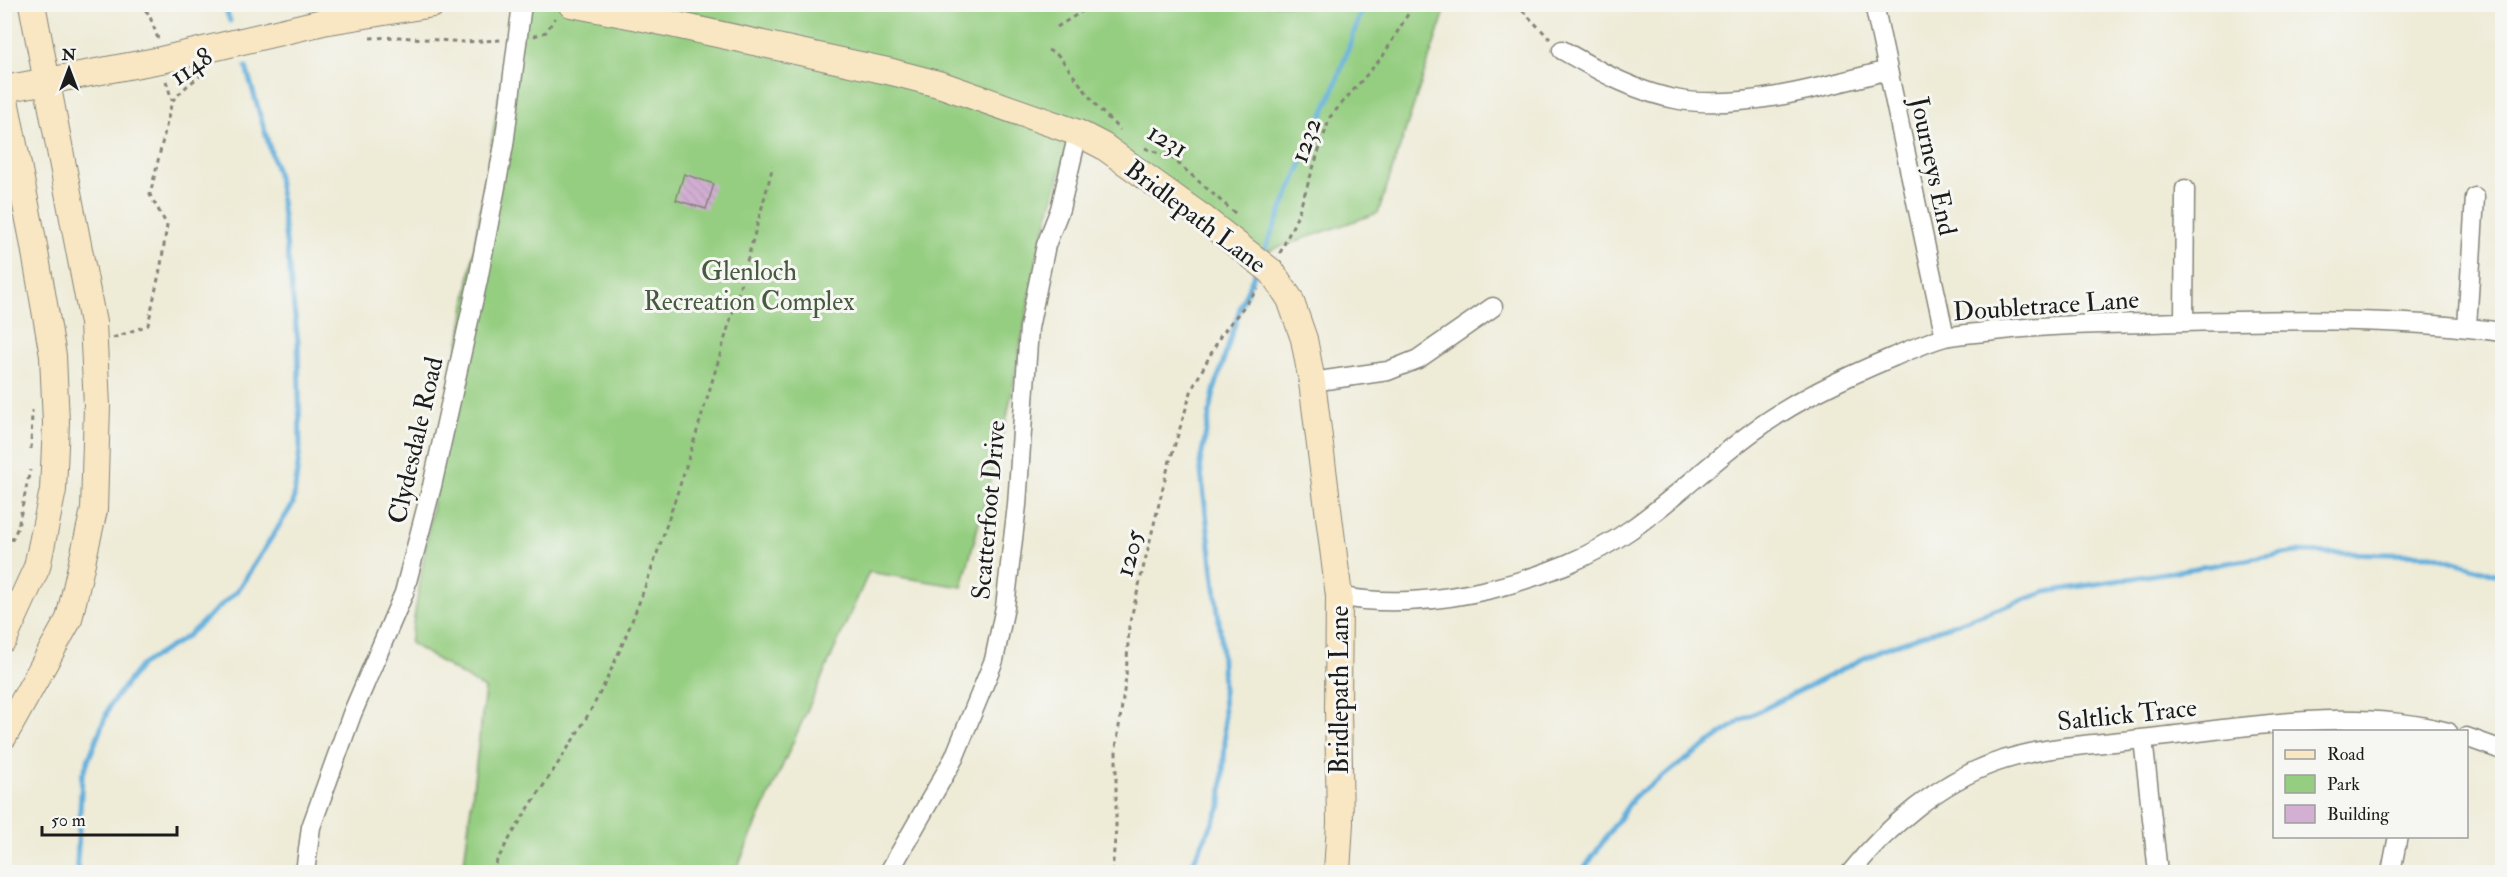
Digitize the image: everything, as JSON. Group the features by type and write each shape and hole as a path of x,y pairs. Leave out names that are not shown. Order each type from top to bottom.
{"street":[{"path":"4,736 69,619 94,510 97,406 93,323 32,4"},
{"path":"4,89 161,60 323,22 433,4"},
{"name":"Clydesdale Road","path":"305,873 312,827 352,714 404,593 432,486 467,332 504,146 522,4"},
{"name":"Journeys End","path":"1874,4 1945,337"},
{"name":"Bridlepath Lane","path":"564,9 639,17 892,72 942,85 1078,132 1103,146 1267,257 1290,299 1304,339 1312,382 1339,596 1340,823 1336,873"},
{"path":"1562,50 1599,72 1624,83 1678,100 1698,102 1734,103 1840,83 1888,70"},
{"path":"4,95 32,235 52,356 56,423 53,490 37,567 4,639"},
{"name":"Scatterfoot Drive","path":"890,873 954,758 994,660 1005,608 1017,505 1029,328 1046,245 1059,209 1078,132"},
{"path":"2184,322 2185,189"},
{"path":"2467,327 2475,197"},
{"path":"1312,382 1388,371 1418,359 1493,307"},
{"name":"Doubletrace Lane","path":"1339,596 1382,601 1436,599 1489,590 1551,569 1591,552 1629,531 1752,432 1798,402 1846,377 1945,337 2049,325 2184,322 2390,323 2467,327 2502,332"},
{"name":"Saltlick Trace","path":"1851,873 1881,839 1922,804 1992,764 2043,749 2329,720 2398,721 2419,728"},
{"path":"2468,738 2502,750"},
{"path":"2143,739 2158,873"},
{"path":"2391,873 2398,838"}],"path":[{"path":"1057,27 1089,8 1107,4"},
{"name":"1232","path":"1267,257 1297,217 1329,117 1383,56 1414,4"},
{"path":"1516,4 1562,50"},
{"path":"367,38 399,37 464,42 517,39 541,35 564,9"},
{"name":"1231","path":"1048,50 1059,56 1098,108 1127,136"},
{"name":"1148","path":"95,346 148,325 161,265 166,225 150,195 161,142 172,101 188,85 210,69"},
{"name":"1231","path":"1144,148 1172,158 1241,218"},
{"path":"491,873 518,824 566,752 600,692 642,597 723,348 773,166"},
{"name":"1205","path":"1112,873 1116,828 1116,747 1126,677 1129,626 1168,467 1192,389 1267,257"}],"green space":[{"name":"Glenloch Recreation Complex","path":"514,5 1447,5 1378,213 1251,257 1095,140 1066,152 1038,253 1007,417 962,587 869,572 735,872 463,872 485,689 410,643"}],"building":[{"path":"684,174 714,184 706,209 676,200"}],"waterway":[{"path":"224,4 230,21"},
{"path":"1262,256 1335,86 1364,4"},
{"path":"79,872 77,863 82,776 110,705 140,666 186,637 238,590 293,504 300,449 298,342 278,176 246,67"},
{"path":"1188,872 1221,806 1225,743 1221,638 1200,463 1214,391 1241,305 1256,270"},
{"path":"1582,872 1634,797 1740,721 1880,650 2046,592 2296,552 2432,555 2502,576"}]}
